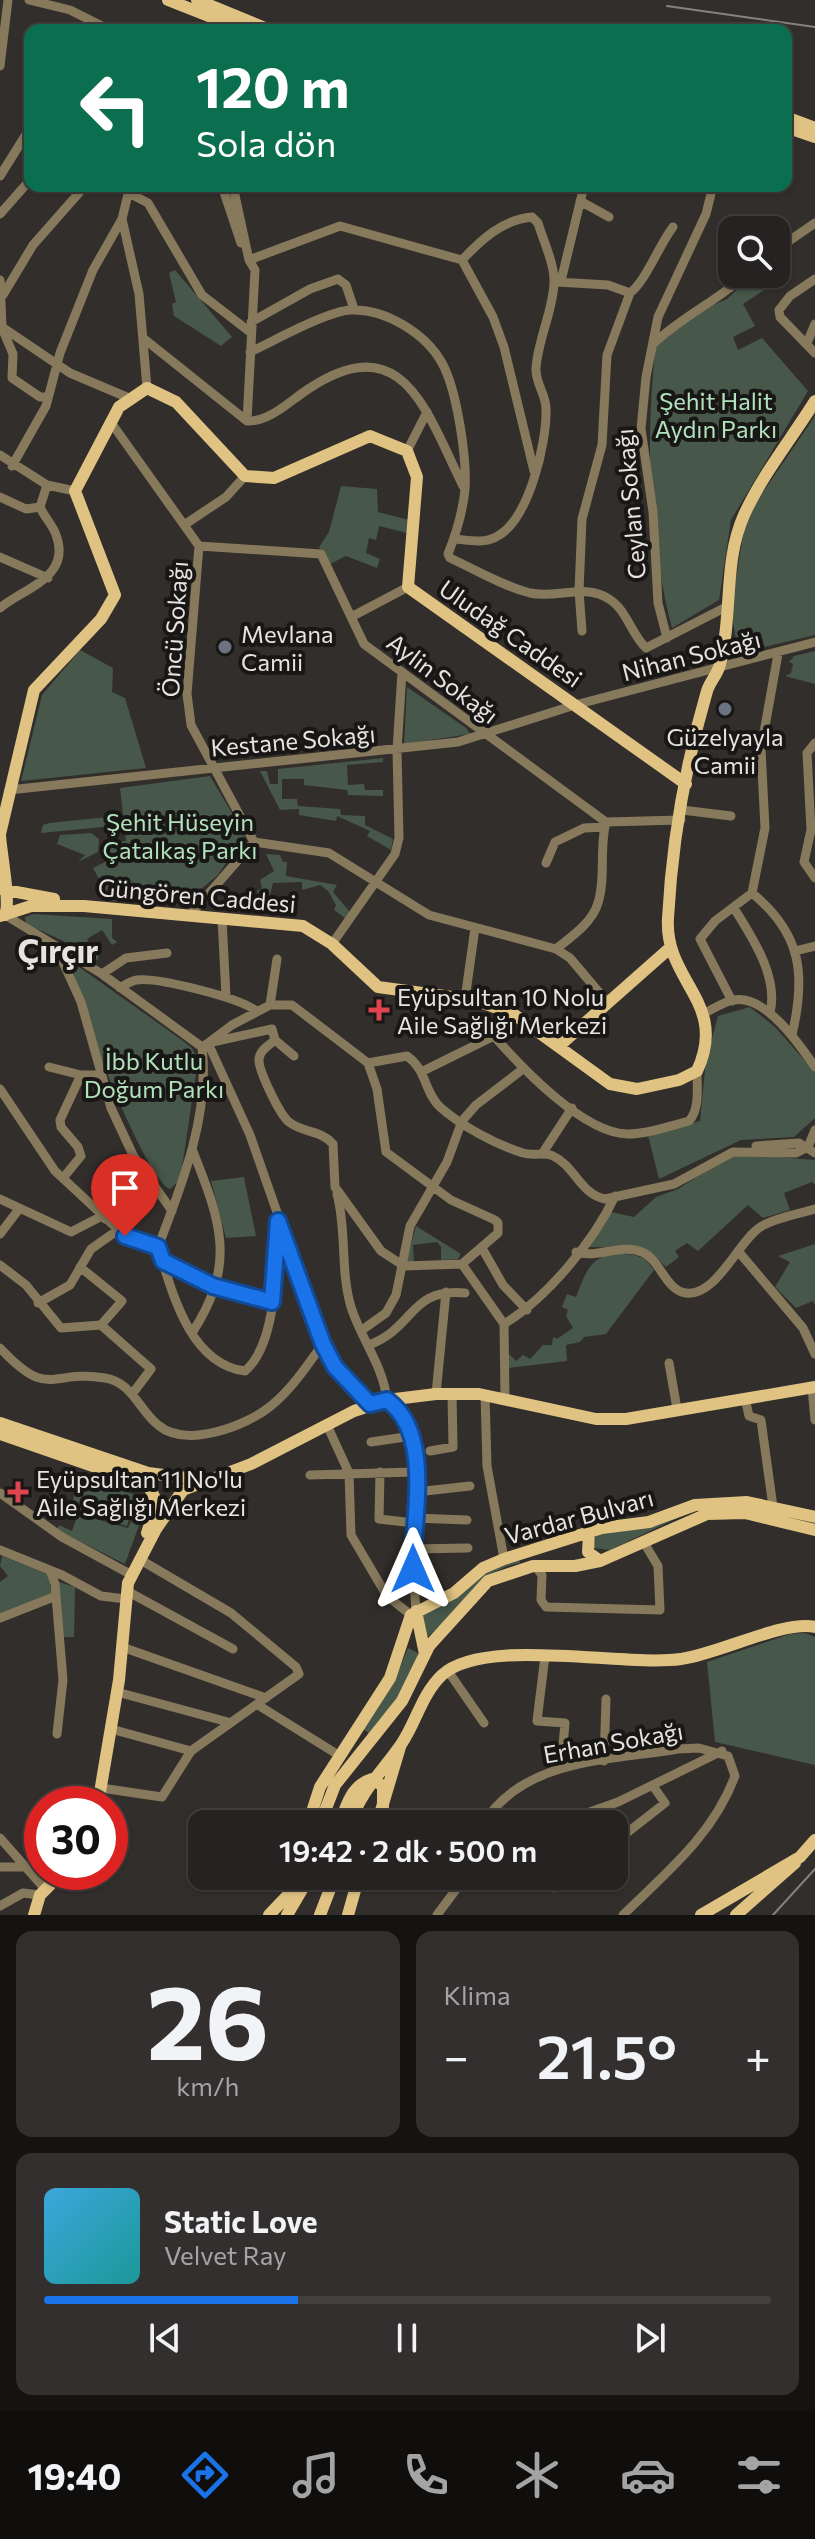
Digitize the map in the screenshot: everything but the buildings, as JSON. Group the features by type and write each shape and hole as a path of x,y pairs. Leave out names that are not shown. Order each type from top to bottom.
{"main road":[{"path":"168,0 229,24"},
{"path":"197,0 255,24"},
{"path":"792,119 815,128"},
{"path":"792,129 815,137"},
{"path":"2,916 9,900 2,890 0,834 34,690 101,619 115,595 75,491 110,421 129,398 147,388 176,402 245,476 274,478 370,436 407,451"},
{"path":"697,1071 707,1040 705,1013 671,947 668,920 686,784 708,686 720,665 730,570 744,515 815,401"},
{"name":"Uludağ Caddesi","path":"407,451 417,477 408,587 686,784"},
{"name":"Güngören Caddesi","path":"2,890 75,901 84,906"},
{"name":"Güngören Caddesi","path":"2,916 31,906 84,906 303,926 332,944 378,987 465,999 501,1009 610,1084 637,1089 679,1080 697,1071"},
{"path":"559,1046 671,947"},
{"path":"101,1786 117,1692 130,1574 179,1494 202,1480 251,1464 370,1404 387,1400 436,1394 485,1395 596,1419 631,1418 814,1388"},
{"path":"0,1423 148,1473 202,1480"},
{"path":"0,1434 128,1476 153,1488 157,1502 139,1559"},
{"name":"Vardar Bulvarı","path":"413,1613 454,1593 483,1568 615,1525 649,1522 712,1502 747,1502 815,1517"},
{"name":"Vardar Bulvarı","path":"325,1810 335,1785 402,1701 424,1649 488,1581 535,1566 575,1566 600,1561 694,1518 727,1512 815,1530"},
{"path":"589,1533 588,1552 600,1561"},
{"path":"313,1810 320,1787 386,1686 413,1613"},
{"path":"413,1613 424,1649"},
{"path":"355,1810 372,1779 401,1744 429,1691 448,1671 502,1656 669,1661 700,1656 794,1626 815,1627"},
{"path":"403,1645 410,1638 424,1649"},
{"path":"382,1810 401,1744"},
{"path":"372,1779 383,1786 383,1807"},
{"path":"346,1810 356,1788 372,1779"},
{"path":"359,1800 376,1801 383,1807"},
{"path":"736,1915 750,1900 785,1875 815,1840"},
{"path":"701,1915 800,1857"},
{"path":"269,1915 291,1890"},
{"path":"287,1915 302,1890"},
{"path":"319,1915 325,1890"},
{"path":"319,1915 329,1890"},
{"path":"348,1915 355,1890"},
{"path":"34,1915 43,1892"}],"street":[{"path":"0,66 8,0"},
{"path":"29,0 70,10 90,24"},
{"path":"0,176 24,138"},
{"path":"0,214 24,187"},
{"path":"3,295 33,245 80,192"},
{"path":"12,466 48,397 93,270 122,219 129,192"},
{"path":"133,192 148,203 202,295 251,327"},
{"path":"224,192 255,270 247,421"},
{"path":"234,192 249,260"},
{"path":"454,539 484,541 499,536 518,516 535,474 547,412 546,397 535,373 582,192"},
{"name":"Ceylan Sokağı","path":"667,638 658,603 653,512 641,429 650,346 662,308 706,214 712,192"},
{"path":"580,201 609,217"},
{"path":"462,260 485,236 502,226 532,217 538,223 557,282"},
{"path":"122,219 139,294 147,388"},
{"path":"790,240 815,223"},
{"path":"249,260 340,226 462,260 493,317 504,347 535,474"},
{"path":"582,631 579,591 582,519 602,445 607,355 630,293 638,287 657,247 673,227"},
{"path":"251,327 310,289 338,279 346,285 354,309"},
{"path":"815,279 790,296 779,310 780,317 815,353"},
{"path":"0,280 3,295 1,327 13,354 12,378 40,397 48,397"},
{"path":"557,282 608,285 630,293"},
{"path":"650,346 677,321 720,298 731,288"},
{"path":"250,352 332,314 354,309 402,324 426,343 444,366 463,448 465,489 448,554 450,558 507,584 546,596 579,591 607,597 619,606 646,648 726,607"},
{"path":"807,343 815,324"},
{"path":"1,327 70,373 129,398"},
{"path":"143,338 247,421"},
{"path":"247,421 273,413 317,383 355,365 370,367 407,381 427,412 465,489"},
{"path":"407,451 427,412"},
{"path":"110,421 199,546"},
{"path":"0,455 12,466 47,485 75,491"},
{"path":"184,525 226,497 245,476"},
{"path":"0,608 48,578 60,551 56,533 40,507 47,485"},
{"path":"0,497 26,509 40,507"},
{"name":"Aylin Sokağı","path":"199,546 321,554 364,644 606,825"},
{"name":"Öncü Sokağı","path":"199,546 187,694 191,725 254,842"},
{"path":"0,557 48,578"},
{"path":"351,617 408,587"},
{"name":"Nihan Sokağı","path":"575,705 815,642"},
{"path":"732,1001 700,939 702,933 752,893 765,828 761,749 778,654"},
{"path":"332,944 378,883 395,854 399,838 397,750 402,672"},
{"name":"Kestane Sokağı","path":"9,790 397,750 486,735 575,705"},
{"path":"815,743 807,753 811,830 804,862 815,878"},
{"path":"546,863 555,842 584,828 682,815 731,816"},
{"path":"556,949 586,924 598,903 606,825"},
{"path":"190,915 254,842 329,853 429,915 556,949 570,958 608,1003"},
{"path":"804,862 815,856"},
{"path":"752,893 783,926 795,951 801,988 792,1035"},
{"path":"734,908 755,943 767,976 773,1000 770,1013"},
{"path":"2,916 102,974 205,1045 250,1135 323,1344 335,1367 370,1404"},
{"path":"222,919 226,996"},
{"path":"465,999 475,928"},
{"path":"795,951 815,946"},
{"path":"57,949 81,1002 100,1075 122,1132 152,1186 172,1211"},
{"path":"102,974 126,958 167,953"},
{"path":"270,1005 277,959"},
{"path":"120,988 132,981 146,980 226,996 246,1002 256,1011"},
{"path":"705,1013 732,1001 753,1003 770,1013 792,1035 815,1067"},
{"path":"205,1045 256,1011 270,1005 292,1005 368,1063 377,1089 386,1152 432,1188 498,1223 498,1233 462,1264 404,1266 381,1251 335,1187"},
{"path":"423,1071 494,1036 501,1009"},
{"path":"205,1045 266,1028 272,1029 275,1040 294,1056"},
{"path":"494,1036 523,1069 572,1108 613,1132 629,1134 689,1121 694,1116 697,1071"},
{"path":"275,1040 259,1057 262,1073 285,1119 321,1133 333,1144 335,1187 343,1217 346,1280 351,1308 384,1379 387,1400 404,1414 412,1436 416,1492 413,1613"},
{"path":"205,1045 192,1149 158,1247 170,1291 192,1333 210,1352 245,1371 257,1359 272,1302 278,1221"},
{"path":"368,1063 407,1056 423,1071 439,1106 514,1150 542,1154 561,1161 594,1197 674,1184 750,1146 799,1143 811,1150 815,1130"},
{"path":"49,1067 81,1075 100,1075"},
{"path":"362,1330 386,1313 400,1284 406,1236 447,1162 462,1121 476,1105 523,1069"},
{"path":"63,1178 80,1159 78,1147 59,1125 81,1075"},
{"path":"0,1089 39,1152 63,1178 118,1230 158,1247"},
{"path":"542,1154 572,1108"},
{"path":"192,1149 221,1232 213,1286 205,1313 192,1333"},
{"path":"0,1199 71,1232 103,1217 152,1186"},
{"path":"504,1324 527,1310 560,1276 603,1221 615,1196"},
{"path":"0,1234 19,1209"},
{"path":"576,1252 641,1251 651,1257 672,1285 688,1293 713,1281 761,1226 815,1209"},
{"path":"38,1303 70,1285 91,1249 118,1230"},
{"path":"482,1248 503,1285 527,1310"},
{"path":"738,1251 803,1328 815,1354"},
{"path":"163,1261 213,1286 272,1302"},
{"path":"462,1264 504,1324 505,1399"},
{"path":"0,1265 26,1285 61,1328 101,1325 122,1301 80,1267"},
{"path":"369,1345 396,1331 423,1298 446,1292 465,1293"},
{"path":"436,1394 446,1292"},
{"path":"101,1325 151,1369 133,1393"},
{"path":"0,1348 32,1376 46,1381 105,1378 133,1393 147,1416 161,1428 191,1436 245,1421 270,1407 293,1386 323,1344"},
{"path":"669,1363 677,1409"},
{"path":"814,1388 815,1420"},
{"path":"430,1451 453,1447 452,1394"},
{"path":"485,1395 487,1466 504,1559"},
{"path":"745,1398 749,1416 761,1420 773,1507"},
{"path":"327,1425 338,1442 348,1472 351,1535 387,1596 413,1613"},
{"path":"371,1442 412,1436"},
{"path":"380,1472 379,1519 467,1520"},
{"path":"310,1475 415,1472"},
{"path":"416,1492 470,1486"},
{"path":"0,1493 62,1537 130,1574"},
{"path":"535,1566 542,1575 541,1600 546,1607 660,1610 658,1566 643,1541"},
{"path":"413,1549 468,1548"},
{"path":"0,1550 50,1570 101,1596 126,1595 233,1649"},
{"path":"128,1792 162,1797 191,1751 228,1722 295,1680 299,1674 296,1667 231,1613 139,1559"},
{"path":"50,1570 56,1596 63,1680 57,1734"},
{"path":"0,1618 56,1596"},
{"path":"122,1647 262,1702 340,1756"},
{"path":"545,1656 537,1721 565,1723 561,1768"},
{"path":"448,1671 484,1723"},
{"path":"117,1692 228,1722"},
{"path":"604,1761 606,1699"},
{"path":"111,1729 191,1751"},
{"name":"Erhan Sokağı","path":"495,1810 512,1789 541,1772 678,1749 722,1751"},
{"path":"592,1810 653,1786 722,1751 732,1761 735,1776 723,1807 696,1845 623,1915"},
{"path":"628,1832 665,1803 653,1786"},
{"path":"0,1838 24,1866"},
{"path":"0,1867 24,1867"},
{"path":"437,1915 456,1890"},
{"path":"0,1895 43,1892"},
{"path":"0,1906 23,1893"}],"green space":[{"path":"175,270 232,337 221,346 174,316 172,304 176,302 169,273"},
{"name":"Şehit Halit Aydın Parkı","path":"739,288 767,288 743,304 755,326 733,337 738,350 762,338 808,391 731,520 719,600 672,628 658,558 651,487 650,415 656,344 713,305 727,299"},
{"path":"815,416 815,635 738,653 731,609 746,517"},
{"path":"341,486 377,489 378,512 409,520 407,533 379,526 376,540 369,538 366,553 380,559 377,568 346,556 330,564 319,547 329,532"},
{"path":"80,650 113,668 112,692 125,698 146,768 21,781 42,695"},
{"path":"815,651 815,684 785,676 791,673 793,664 789,662 794,656"},
{"path":"407,687 466,728 470,734 404,744"},
{"path":"383,758 383,762 347,765 348,785 364,784 365,790 383,790 383,796 348,795 347,790 304,785 304,779 282,779 282,799 297,799 298,806 340,809 341,815 365,816 365,825 393,839 391,850 367,836 370,831 337,816 336,821 299,815 299,809 280,810 260,771 267,771 270,784 278,784 278,769"},
{"name":"Şehit Hüseyin Çatalkaş Parkı","path":"210,776 245,835 218,875 182,905 111,901 93,868 107,861 106,842 126,841 120,788"},
{"path":"117,816 113,826 41,833 43,825 49,823"},
{"path":"91,833 99,839 98,852 78,862 85,855 57,844 60,835"},
{"path":"266,854 280,855 283,862 287,862 286,876 337,885 333,892 350,912 345,918 334,910 336,905 328,891 320,885 302,890 302,882 273,883 266,909 257,891 262,888 260,880 274,871"},
{"path":"33,914 112,919 112,938 117,942 112,945 102,930 87,939 99,958 95,961 68,943 26,924 25,917"},
{"name":"İbb Kutlu Doğum Parkı","path":"72,962 192,1048 198,1060 182,1168 179,1181 170,1189 144,1154 111,1082 83,1007"},
{"path":"750,1007 775,1027 815,1072 815,1118 794,1137 741,1140 659,1179 648,1135 700,1121 706,1060 718,1016"},
{"path":"741,1154 815,1160 815,1185 812,1182 784,1193 790,1210 763,1218 748,1205 698,1251 687,1243 675,1251 679,1257 666,1267 644,1248 589,1247 611,1212 634,1217 656,1197 678,1189 725,1159"},
{"path":"244,1177 256,1236 226,1238 211,1181"},
{"path":"416,1226 461,1254 458,1259 441,1260 441,1247 437,1242 413,1245 414,1263 406,1263"},
{"path":"815,1244 815,1305 813,1301 796,1308 775,1287 790,1262 778,1256"},
{"path":"610,1255 635,1255 645,1259 654,1270 606,1334 584,1337 580,1342 566,1345 567,1361 508,1368 508,1353 516,1361 523,1355 530,1359 543,1345 552,1345 553,1337 557,1339 573,1328 566,1316 568,1310 562,1307 567,1294 576,1297 595,1261"},
{"path":"79,1479 136,1495 127,1526 70,1510"},
{"path":"141,1501 147,1503 125,1564 57,1530 59,1525 72,1531 78,1514 128,1528"},
{"path":"692,1511 610,1550 593,1548 596,1536"},
{"path":"2,1556 48,1574 52,1596 0,1618 0,1582 8,1576 0,1566"},
{"path":"519,1559 520,1563 504,1568 479,1584 427,1637 421,1614 482,1574"},
{"path":"59,1582 75,1587 74,1637 62,1637"},
{"path":"805,1633 815,1637 815,1765 715,1742 707,1662 790,1634"},
{"path":"408,1648 418,1653 417,1659 398,1697 369,1733 363,1729 397,1675"}],"tram line":[{"path":"667,6 815,27"},
{"path":"773,1915 815,1869"}],"place":[{"name":"Mevlana Camii","path":"225,647"},
{"name":"Güzelyayla Camii","path":"725,709"},
{"name":"Eyüpsultan 10 Nolu Aile Sağlığı Merkezi","path":"379,1010"},
{"name":"Eyüpsultan 11 No'lu Aile Sağlığı Merkezi","path":"18,1492"}],"district":[{"name":"Çırçır","path":"58,950"}],"route":[{"path":"125,1236 158,1247 163,1261 213,1286 272,1302 278,1221 316,1316 323,1344 335,1367 370,1404 387,1400 404,1414 414,1452 413,1569"}]}
